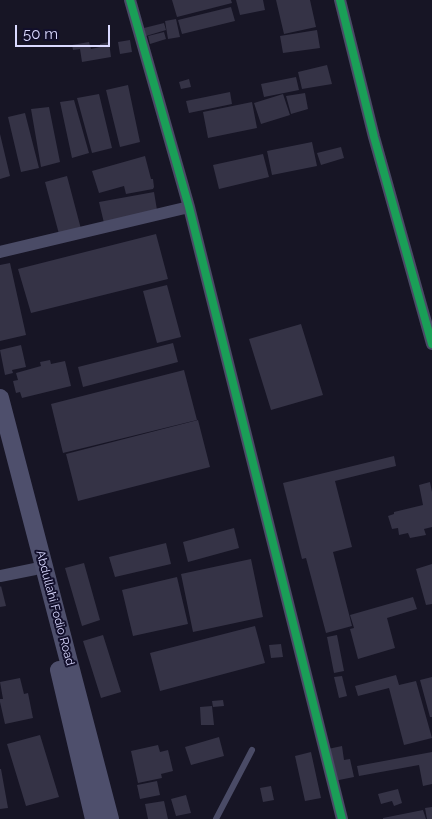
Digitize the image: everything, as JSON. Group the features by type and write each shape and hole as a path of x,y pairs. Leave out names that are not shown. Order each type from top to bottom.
{"main road":[{"name":"Abdullahi Fodio Road","path":"0,398 110,819"},
{"name":"Abdullahi Fodio Road","path":"0,439 35,569 94,819"}],"street":[{"path":"130,0 189,207 342,819"},
{"path":"340,0 374,138 431,339"},
{"path":"0,252 189,207"},
{"path":"0,576 35,569"}],"lane":[{"path":"216,819 252,750"}],"building":[{"path":"172,0 231,0 232,3 177,17"},
{"path":"236,0 263,0 265,10 240,15"},
{"path":"276,0 310,0 316,27 284,34"},
{"path":"231,7 235,21 182,34 178,20"},
{"path":"176,19 180,37 168,39 165,21"},
{"path":"164,23 166,30 146,36 144,28"},
{"path":"317,30 320,48 283,53 280,36"},
{"path":"164,32 166,39 150,44 148,36"},
{"path":"130,40 132,52 120,54 118,42"},
{"path":"89,42 91,49 109,42 111,57 82,62 80,49 73,50 72,45"},
{"path":"327,65 332,84 302,89 298,72"},
{"path":"296,77 299,90 264,97 261,84"},
{"path":"189,79 191,87 181,89 179,82"},
{"path":"128,85 140,142 120,147 106,90"},
{"path":"230,92 232,104 189,113 186,101"},
{"path":"305,93 308,109 291,114 286,96"},
{"path":"99,94 112,148 92,153 77,98"},
{"path":"283,94 290,115 261,124 254,103"},
{"path":"74,100 89,153 72,158 60,102"},
{"path":"252,102 257,128 208,138 203,112"},
{"path":"49,107 60,162 41,167 31,109"},
{"path":"25,113 39,168 21,172 8,117"},
{"path":"0,134 10,176 0,179"},
{"path":"312,142 317,166 272,175 267,151"},
{"path":"341,147 344,158 321,165 317,153"},
{"path":"263,154 269,177 219,189 213,165"},
{"path":"145,156 151,179 153,179 153,189 126,194 124,186 99,193 92,171"},
{"path":"67,176 81,229 59,234 45,182"},
{"path":"154,192 157,210 104,223 99,202"},
{"path":"156,234 168,279 31,313 18,269"},
{"path":"10,263 26,335 0,341 0,265"},
{"path":"167,285 181,337 157,343 143,291"},
{"path":"301,324 323,395 271,410 249,339"},
{"path":"173,343 178,362 83,387 78,367"},
{"path":"21,345 26,367 12,370 13,373 5,375 0,350"},
{"path":"50,360 51,364 65,361 71,386 22,398 20,392 16,393 13,381 18,380 16,373 41,366 40,362"},
{"path":"184,370 197,420 63,453 51,404"},
{"path":"198,420 210,467 78,501 66,454"},
{"path":"394,456 396,466 335,481 352,547 333,552 352,626 326,633 306,558 302,559 283,483"},
{"path":"430,482 432,492 432,527 424,529 426,535 410,538 408,533 399,535 398,528 392,529 388,516 394,514 394,512 423,505 419,485"},
{"path":"234,528 239,548 188,562 183,542"},
{"path":"166,543 171,564 115,577 109,557"},
{"path":"251,559 263,617 193,632 181,574"},
{"path":"84,563 100,620 82,626 65,568"},
{"path":"432,564 432,604 426,605 416,569"},
{"path":"177,577 188,624 133,636 122,590"},
{"path":"0,587 6,606 0,607"},
{"path":"413,597 417,609 387,618 395,648 358,659 350,629 354,628 350,615"},
{"path":"255,626 265,663 160,691 150,653"},
{"path":"103,635 121,692 101,698 83,641"},
{"path":"337,635 344,671 334,673 327,637"},
{"path":"281,644 283,657 271,658 269,645"},
{"path":"396,675 399,685 416,681 432,738 404,745 389,688 358,696 355,686"},
{"path":"342,676 347,696 339,698 334,677"},
{"path":"432,677 432,717 430,717 420,680"},
{"path":"20,678 24,694 28,693 33,718 5,724 0,702 0,699 3,699 0,682"},
{"path":"223,700 224,706 213,707 212,701"},
{"path":"212,706 214,725 201,725 200,707"},
{"path":"40,735 59,797 26,806 7,744"},
{"path":"219,737 224,756 191,765 185,747"},
{"path":"158,745 160,752 168,750 173,771 161,774 162,778 138,783 131,751"},
{"path":"342,746 344,760 350,759 354,777 334,781 328,749"},
{"path":"311,752 321,798 305,801 295,756"},
{"path":"432,752 432,784 423,786 419,765 359,776 357,766"},
{"path":"0,769 8,808 0,809"},
{"path":"157,781 160,795 140,799 137,785"},
{"path":"271,786 274,800 263,802 260,788"},
{"path":"398,789 402,803 394,806 392,801 381,804 378,794"},
{"path":"186,795 191,813 176,816 171,799"},
{"path":"164,801 168,819 148,819 145,804"},
{"path":"432,807 432,819 427,819 425,808"},
{"path":"423,810 426,819 383,819 383,818"}],"cycle path":[{"path":"130,0 189,207 342,819"},
{"path":"340,0 374,137 432,344"}]}
